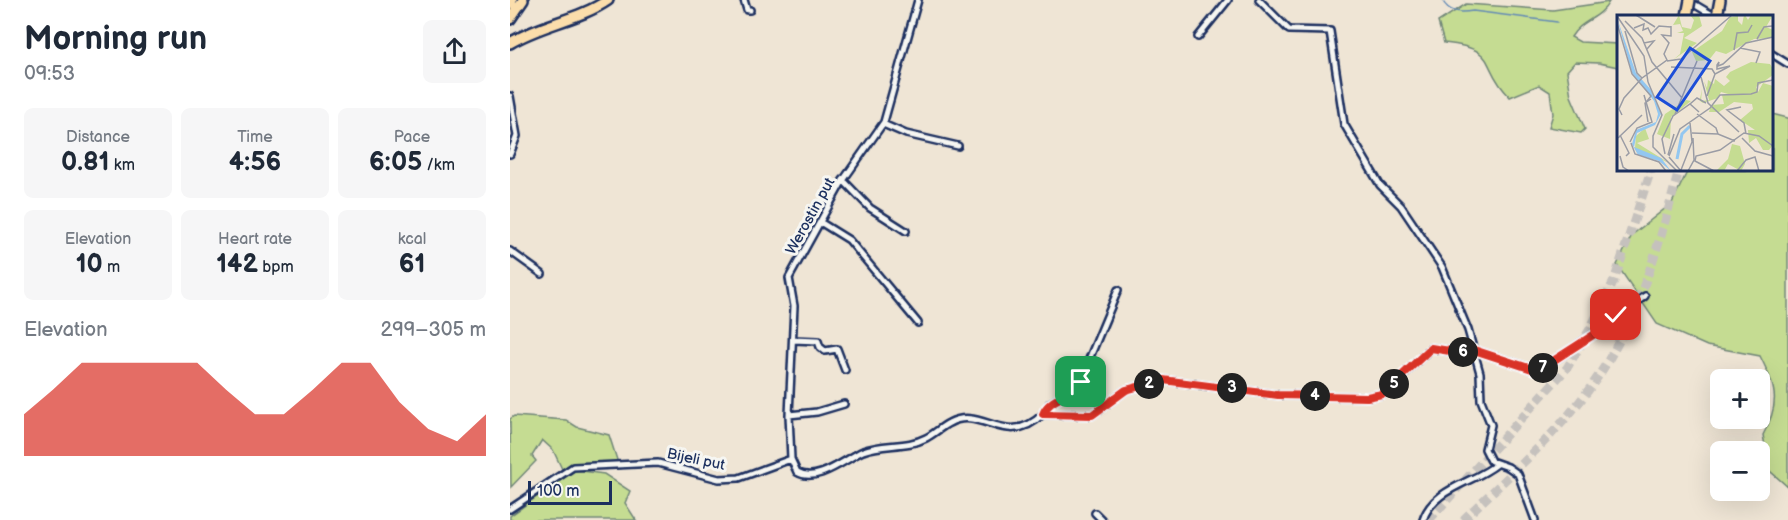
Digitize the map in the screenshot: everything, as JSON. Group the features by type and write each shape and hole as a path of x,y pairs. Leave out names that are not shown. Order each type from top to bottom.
{"highway":[{"path":"510,4 512,0"},
{"path":"510,19 523,0"},
{"path":"510,43 551,23 587,11 608,0"},
{"path":"1687,15 1689,0"},
{"path":"1715,15 1720,0"}],"street":[{"path":"744,0 747,10 750,10"},
{"name":"Werostin put","path":"791,459 789,415 794,306 789,278 843,180 883,124 918,0"},
{"path":"1198,37 1228,0"},
{"path":"1259,0 1289,30 1330,31 1344,124 1380,185 1401,206 1442,267 1474,350 1480,373 1481,400 1491,426 1485,449 1491,461 1508,467 1518,474 1535,520"},
{"path":"1689,0 1713,15"},
{"path":"1773,55 1788,64"},
{"path":"510,96 517,136 510,154"},
{"path":"883,124 906,134 958,146"},
{"path":"843,180 870,208 906,231"},
{"path":"820,222 849,240 918,323"},
{"path":"510,251 542,274"},
{"path":"791,459 797,472 802,475 816,475 877,446 925,439 957,420 971,419 1005,429 1033,424 1050,403 1077,388 1118,290"},
{"path":"1043,414 1092,415 1126,390 1163,380 1278,395 1357,399 1382,394 1431,348 1456,352 1474,350 1527,369 1542,368 1601,330 1616,315 1645,296"},
{"path":"793,340 818,341 820,347 825,351 837,349 845,370"},
{"path":"789,415 817,412 843,404"},
{"name":"Bijeli put","path":"510,509 573,467 658,463 690,469 719,479 739,478 791,459"},
{"path":"1423,520 1426,511 1437,498 1485,474 1497,464"},
{"path":"1095,513 1102,520"}],"green space":[{"path":"1609,2 1601,12 1575,31 1571,37 1580,42 1617,44 1617,67 1575,62 1567,71 1571,96 1585,129 1581,133 1549,127 1553,114 1550,92 1539,85 1510,97 1500,86 1481,54 1474,49 1444,43 1438,22 1466,4 1553,10"},
{"path":"1773,114 1788,118 1788,487 1770,471 1770,441 1764,441 1763,435 1766,429 1770,429 1774,404 1770,369 1766,369 1760,356 1707,346 1657,324 1617,265 1632,235 1672,203 1688,171 1773,171"},
{"path":"514,416 566,420 577,427 609,435 618,463 562,469 553,450 542,440 532,456 536,461 511,487 510,419"},
{"path":"575,470 604,474 630,491 625,503 636,520 510,520 510,516"}],"waterway":[{"path":"1442,0 1455,11 1473,11 1557,22"}],"tunnel":[{"path":"1429,520 1567,368 1614,281 1651,171"},
{"path":"1463,520 1559,426 1604,367 1619,341 1644,286 1679,171"}],"route":[{"path":"1081,382 1074,391 1050,403 1043,414 1092,415 1126,390 1163,380 1195,382 1210,387 1228,387 1278,395 1357,399 1382,394 1431,348 1456,352 1474,350 1527,369 1542,368 1562,356 1574,345 1601,330 1616,315"}]}
